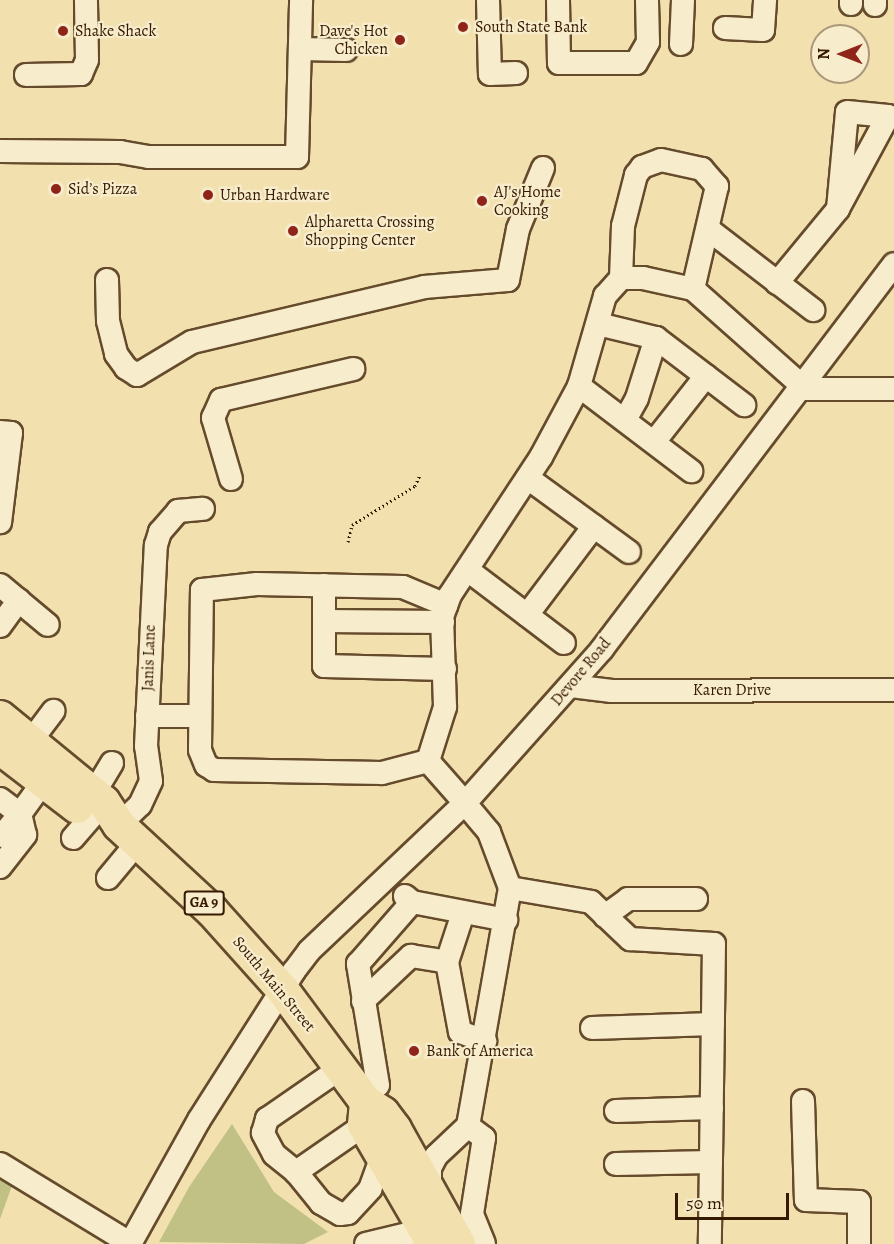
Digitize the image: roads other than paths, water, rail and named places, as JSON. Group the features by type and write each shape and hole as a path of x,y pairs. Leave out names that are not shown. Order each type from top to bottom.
{"highway":[{"name":"South Main Street","path":"0,717 30,742 103,823"},
{"name":"South Main Street","path":"0,748 103,823 212,911 282,989 341,1068 364,1107 383,1113 391,1144 429,1235"},
{"name":"South Main Street","path":"391,1144 430,1192 459,1244"}],"street":[{"path":"26,75 81,74 87,60 87,0"},
{"path":"0,151 120,152 149,157 297,157 301,0"},
{"path":"488,0 490,74 516,73"},
{"path":"558,0 559,63 636,63 648,42 647,0"},
{"path":"681,44 682,0"},
{"path":"725,28 764,30 765,0"},
{"path":"301,49 346,50"},
{"path":"428,761 445,707 444,613 450,594 469,571 528,478 579,386 605,296 621,278 623,226 636,175 642,167 661,160 702,169 712,177 717,186 693,289"},
{"path":"108,280 108,321 116,354 126,368 137,375 192,342 424,286 508,280 518,229 543,168"},
{"path":"777,283 838,209"},
{"path":"708,229 813,310"},
{"name":"Devore Road","path":"130,1244 199,1120 282,989 309,951 465,803 571,686 894,264"},
{"path":"621,278 644,278 693,289 800,387 894,389"},
{"path":"598,324 656,338 744,405"},
{"path":"625,420 637,398 656,338"},
{"path":"231,479 213,418 221,400 354,369"},
{"path":"654,442 706,376"},
{"path":"579,386 691,471"},
{"path":"0,432 11,433 3,467 0,522"},
{"path":"528,478 629,552"},
{"name":"Janis Lane","path":"103,823 140,805 152,781 146,746 156,545 164,526 178,511 203,509"},
{"path":"526,615 594,526"},
{"path":"469,571 564,643"},
{"path":"428,761 382,773 214,770 206,765 200,750 202,591 257,584 403,587 444,613"},
{"path":"0,585 48,625"},
{"path":"324,585 324,666 445,669"},
{"path":"0,626 19,600"},
{"path":"324,621 444,613"},
{"name":"Karen Drive","path":"571,686 612,691 894,690"},
{"path":"30,742 53,711"},
{"path":"147,716 200,716"},
{"path":"428,761 489,832 510,888 485,1041 468,1126 436,1156 430,1168 430,1192"},
{"path":"108,878 103,823 112,763"},
{"path":"2,836 44,782"},
{"path":"0,799 20,814 25,835 0,867"},
{"path":"510,888 591,902 630,939 714,944 710,1244"},
{"path":"296,1172 364,1107 378,1085 358,964 409,899 462,913 506,920"},
{"path":"605,916 628,900 696,899"},
{"path":"462,913 447,962 460,1032 485,1041"},
{"path":"363,1001 411,956 447,962"},
{"path":"592,1028 713,1024"},
{"path":"341,1068 267,1119 262,1132 274,1154 296,1172 321,1203 340,1214 348,1213 370,1189 380,1162 391,1144 415,1142 433,1144 468,1126"},
{"path":"802,1101 806,1200 859,1202 859,1244"},
{"path":"615,1111 712,1108"},
{"path":"468,1126 484,1138 472,1214 484,1244"},
{"path":"615,1164 711,1162"},
{"path":"0,1164 130,1244"},
{"path":"366,1244 411,1233 429,1235"}],"place":[{"name":"South State Bank","path":"463,27"},
{"name":"Shake Shack","path":"63,31"},
{"name":"Dave's Hot Chicken","path":"400,40"},
{"name":"Sid’s Pizza","path":"56,189"},
{"name":"Urban Hardware","path":"208,195"},
{"name":"AJ's Home Cooking","path":"482,201"},
{"name":"Alpharetta Crossing Shopping Center","path":"293,231"},
{"name":"Bank of America","path":"414,1051"}]}
